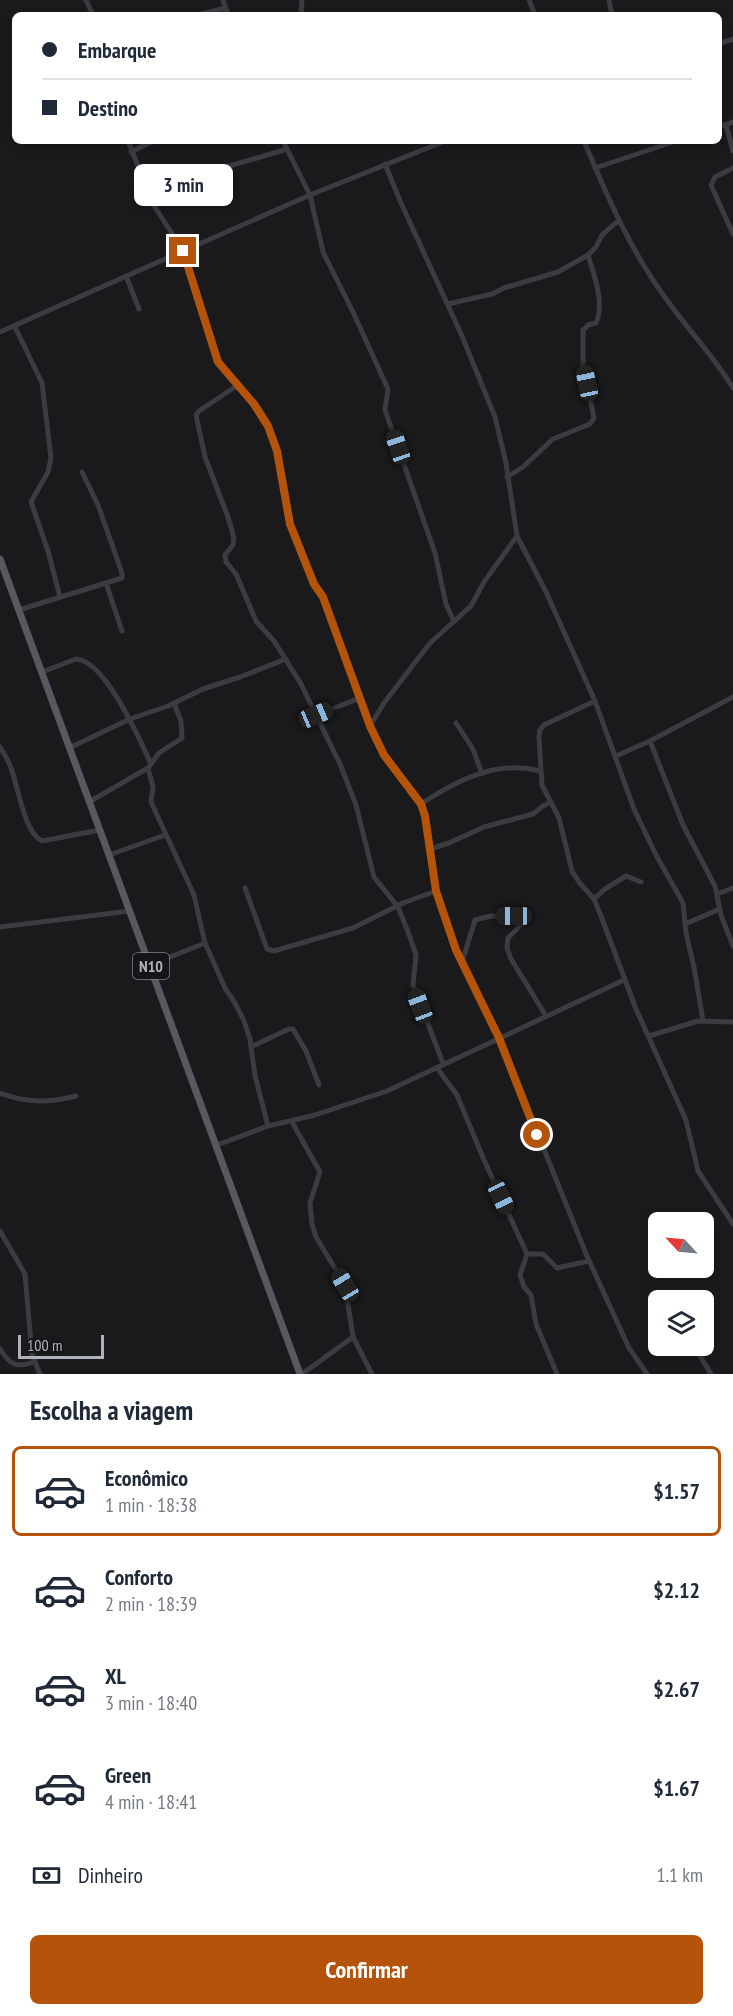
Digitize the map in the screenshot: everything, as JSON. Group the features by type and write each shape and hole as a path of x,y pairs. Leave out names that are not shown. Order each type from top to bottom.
{"main road":[{"name":"N10","path":"0,559 301,1374"}],"street":[{"path":"223,0 227,12"},
{"path":"210,12 225,8"},
{"path":"722,126 733,122"},
{"path":"726,124 733,151"},
{"path":"129,144 149,195 183,251 215,357 268,426 277,451 290,524 314,584 323,597 370,726 384,755 421,804 425,816 436,891 462,962 499,1038 589,1261 629,1348 647,1374"},
{"path":"131,152 147,144"},
{"path":"284,144 310,195 324,252 388,389 385,410 435,554 446,604 454,622"},
{"path":"0,332 310,195 437,144"},
{"path":"585,144 618,220 660,291 711,355 733,388"},
{"path":"595,168 666,144"},
{"path":"149,195 213,171 287,149"},
{"path":"385,164 442,296 448,304 495,417 517,536 546,592 595,701 634,808 656,855 683,903 703,1021"},
{"path":"733,168 719,173 711,185 733,234"},
{"path":"448,304 492,294 504,288 558,272 588,255 596,247 602,235 618,220"},
{"path":"507,477 523,467 553,439 587,426 594,418 582,351 583,330 588,325 596,323 598,315 597,287 588,255"},
{"path":"126,276 139,309"},
{"path":"15,327 42,383 51,458 48,472 31,502 48,551 60,597"},
{"path":"237,385 199,411 196,416 205,457 234,538 233,545 225,555 226,562 236,574 256,621 274,640 286,659 340,764 356,805 375,877 398,907 416,955 414,990 443,1063"},
{"path":"19,610 122,578 98,505 82,472"},
{"path":"370,726 384,703 430,643 471,606 484,582 517,536"},
{"path":"106,583 122,631"},
{"path":"42,672 76,659 82,660 109,684 130,719 149,766 153,787 151,802 194,895 205,943 225,988 239,1012 251,1047 255,1076 268,1126"},
{"path":"69,747 130,719 174,703 203,688 240,677 286,659"},
{"path":"616,756 650,741 733,697"},
{"path":"316,715 360,699"},
{"path":"595,701 540,730 542,785 559,818 574,874 594,899 624,980 686,1119 698,1171 733,1224"},
{"path":"89,802 149,766 159,753 182,738 181,721 174,703"},
{"path":"456,723 473,749 482,774"},
{"path":"650,741 683,825 712,879 733,946"},
{"path":"0,747 11,768 29,825 37,839 42,841 100,830"},
{"path":"421,804 454,786 500,767 529,768 540,771"},
{"path":"430,849 484,827 533,814 551,802"},
{"path":"109,855 137,847 165,835"},
{"path":"594,899 626,876 641,882"},
{"path":"245,888 267,949 274,951 353,928 403,903 436,891"},
{"path":"717,894 733,888"},
{"path":"685,924 720,909"},
{"path":"0,927 130,911"},
{"path":"462,962 475,921 491,916 516,917 521,925 508,938 507,948 546,1016"},
{"path":"150,965 205,943"},
{"path":"218,1145 268,1126 292,1122 387,1091 624,980"},
{"path":"649,1036 703,1021 733,1022"},
{"path":"251,1047 293,1029 306,1051 319,1084"},
{"path":"437,1068 458,1095 484,1160 527,1254 520,1275 524,1287 531,1294 536,1324 557,1374"},
{"path":"0,1094 19,1100 51,1101 76,1096"},
{"path":"292,1122 320,1172 310,1203 316,1237 345,1285 353,1338 372,1374"},
{"path":"0,1232 25,1274 34,1362 40,1374"},
{"path":"527,1254 543,1254 557,1268 589,1261"},
{"path":"301,1374 353,1338"},
{"path":"0,1349 8,1361 15,1366 34,1362"},
{"path":"700,1356 711,1374"}],"route":[{"path":"183,251 215,357 264,417 268,426 277,451 290,524 314,584 323,597 370,726 384,755 421,804 425,816 436,891 456,950 499,1038 537,1135"}]}
